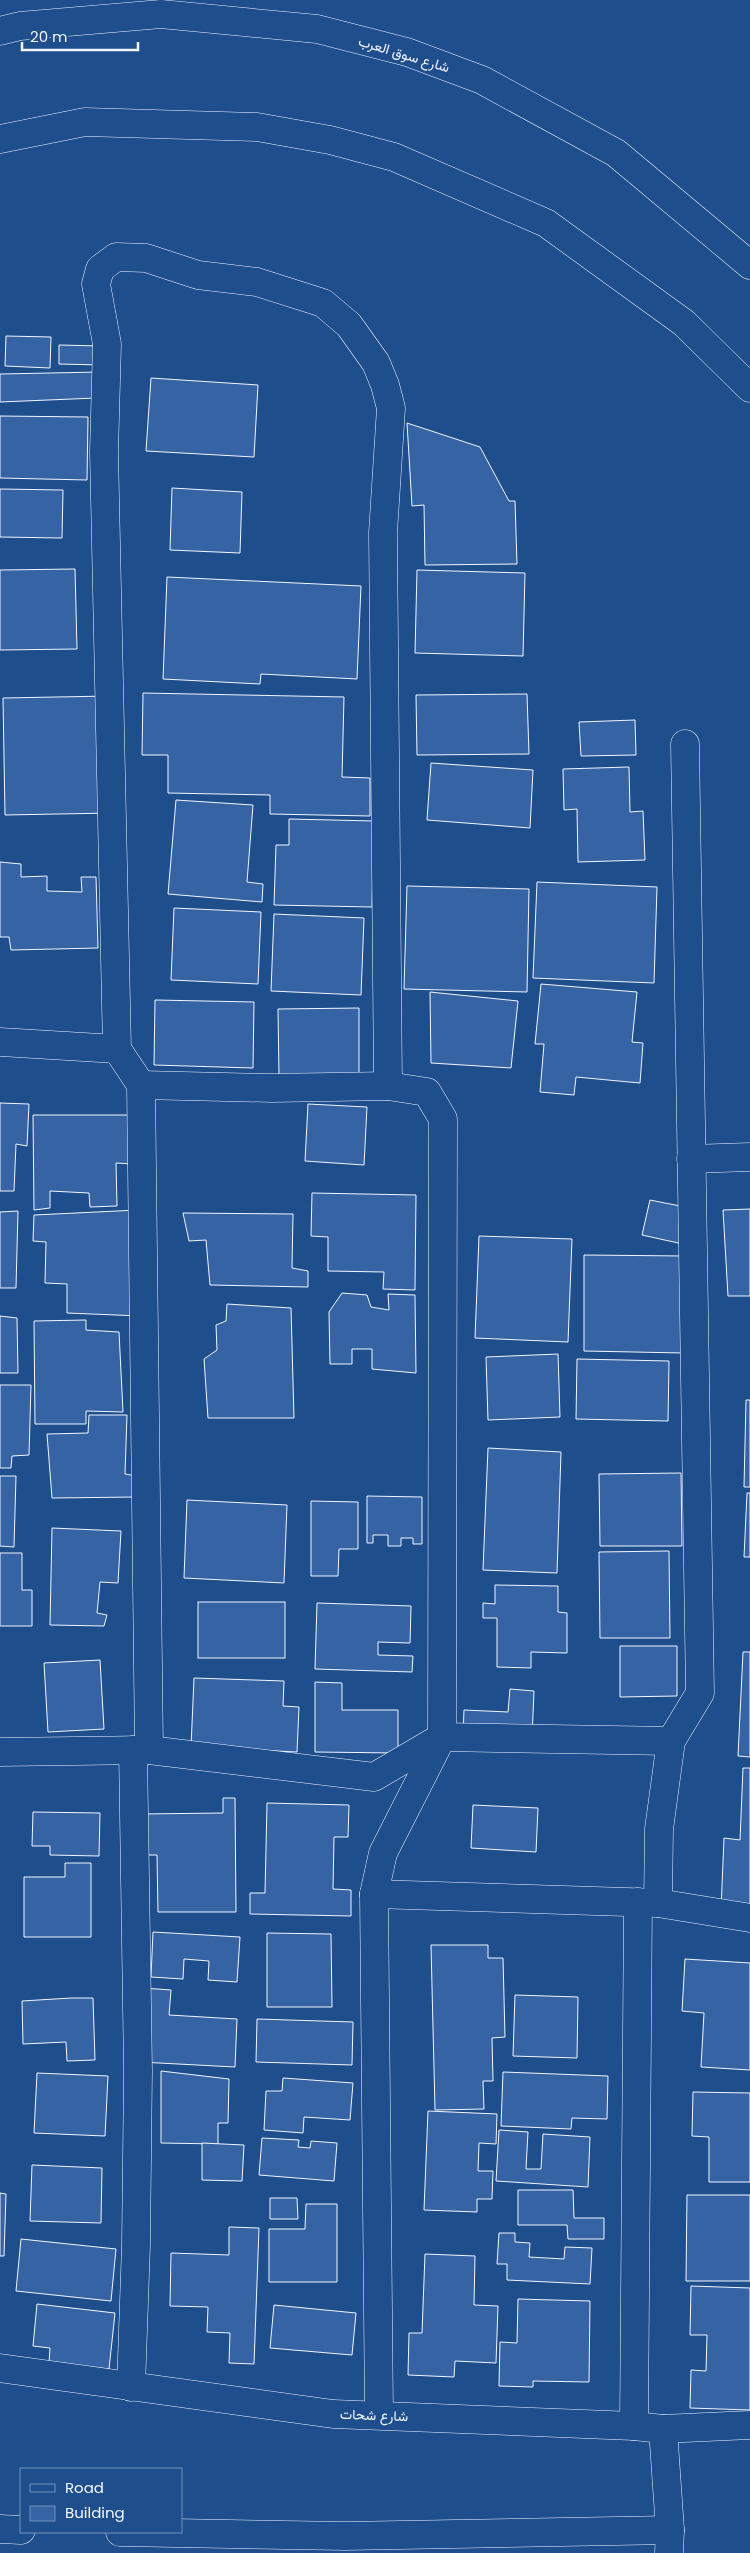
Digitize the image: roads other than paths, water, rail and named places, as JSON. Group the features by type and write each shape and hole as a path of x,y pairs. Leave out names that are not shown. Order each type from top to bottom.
{"street":[{"name":"شارع سوق العرب","path":"0,31 20,26 161,14 317,29 407,52 482,80 616,153 750,265"},
{"path":"0,139 85,122 257,126 330,140 394,157 546,224 684,323 750,388"},
{"path":"131,2387 136,2245 141,1750 141,1085 117,1049 104,452 107,344 96,284 100,269 116,257 146,258 198,275 257,282 323,303 349,325 376,364 385,386 390,408 383,532 388,1086"},
{"path":"634,2426 648,1902 671,1741 700,1693 685,744"},
{"path":"0,1042 117,1049"},
{"path":"141,1085 272,1088 388,1086 427,1092 443,1118 442,1737 383,1853 374,1894 379,2415"},
{"path":"692,1159 750,1157"},
{"path":"0,1752 141,1750 374,1777 442,1737 671,1741"},
{"path":"374,1894 648,1902 750,1918"},
{"name":"شارع شحات","path":"0,2368 333,2414 634,2426 663,2429 750,2425"},
{"path":"137,2533 344,2545 669,2542 663,2429"},
{"path":"0,2529 20,2530"}]}
